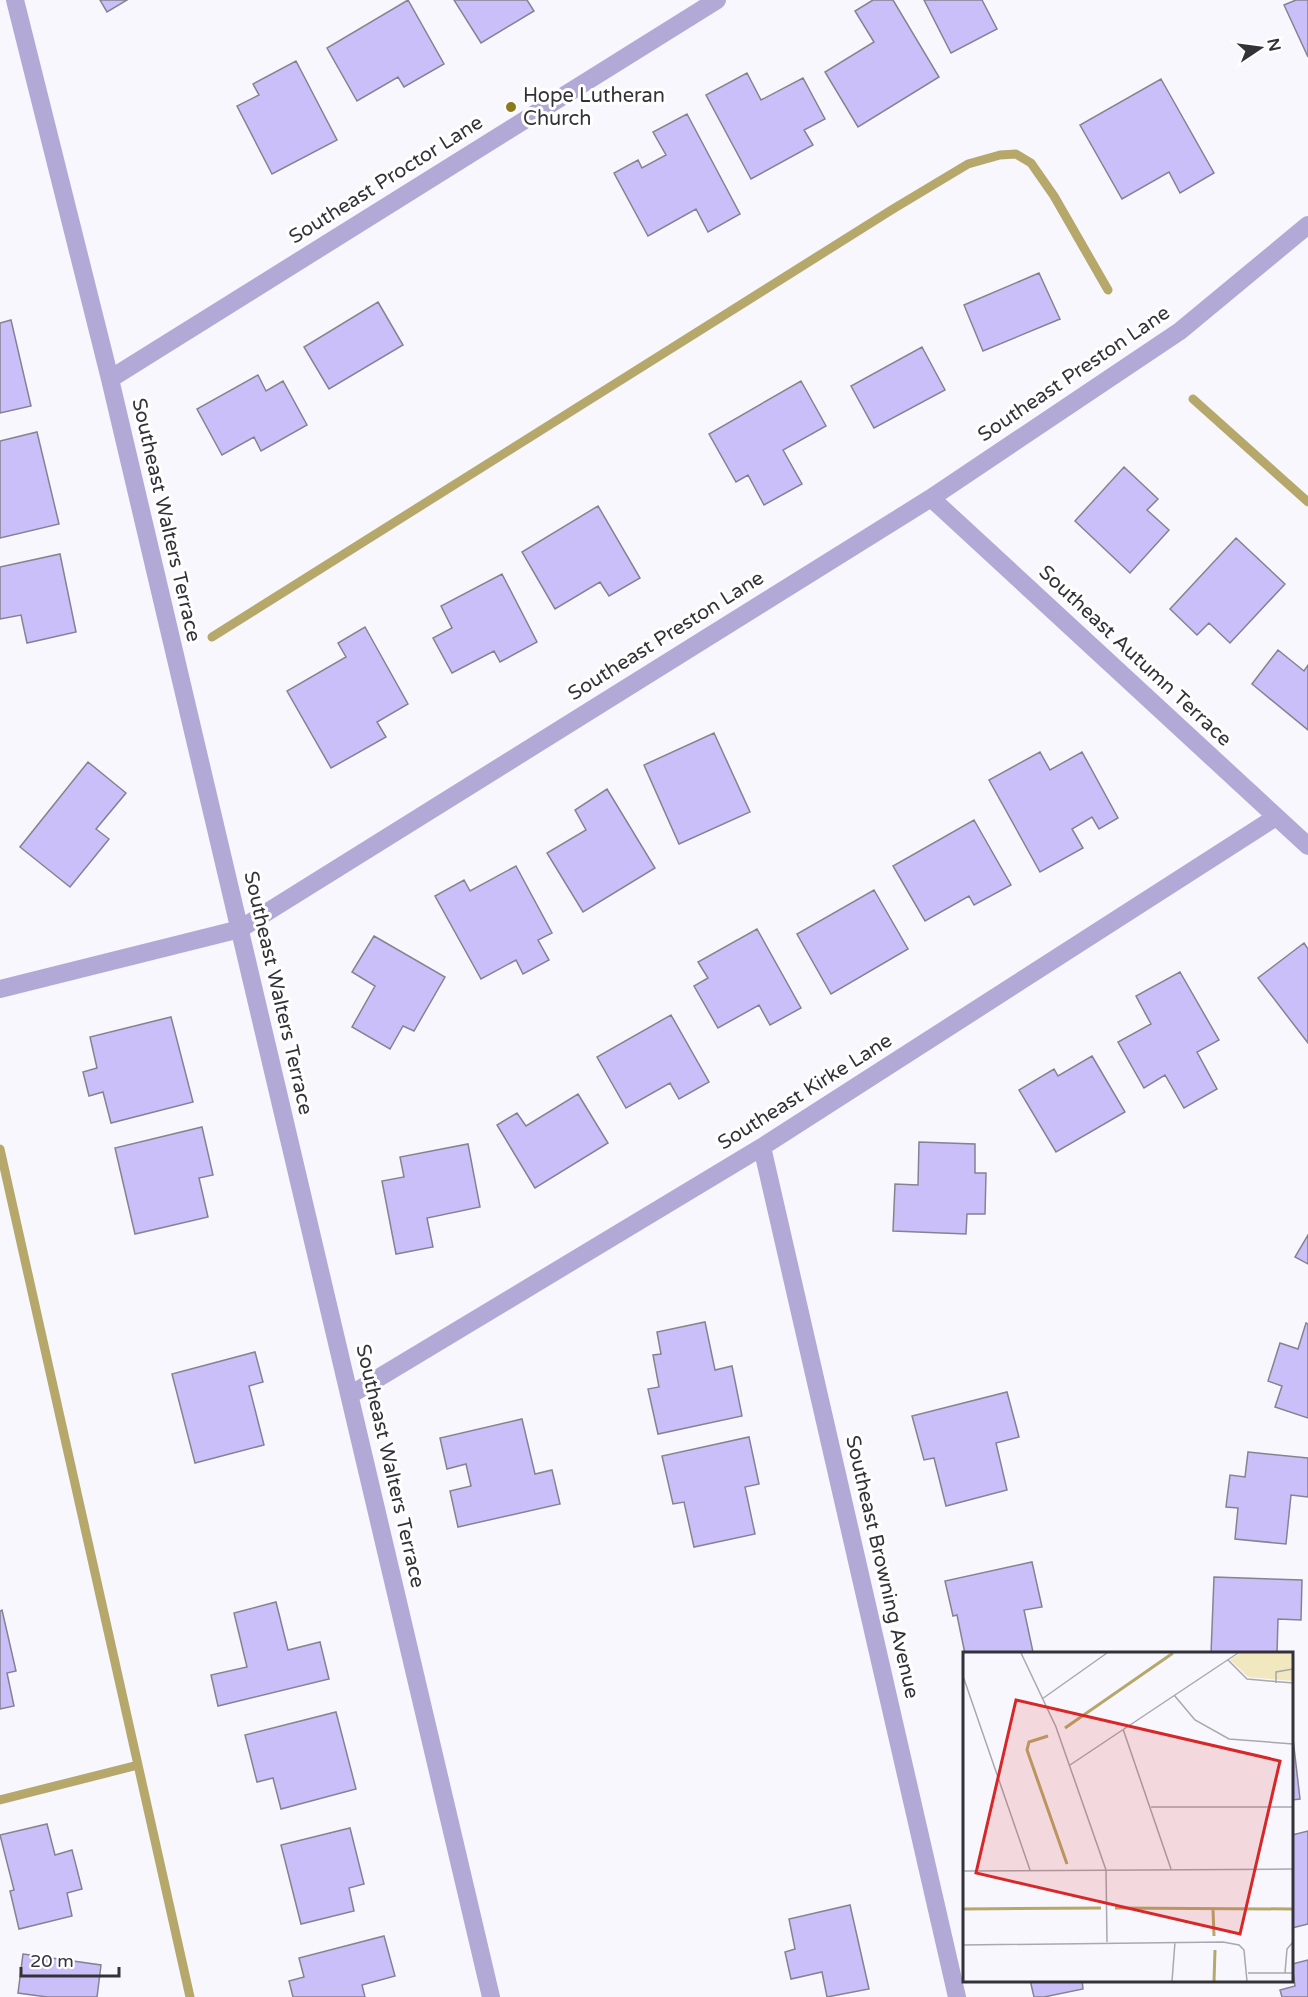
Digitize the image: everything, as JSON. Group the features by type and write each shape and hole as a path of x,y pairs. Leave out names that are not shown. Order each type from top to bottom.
{"street":[{"name":"Southeast Walters Terrace","path":"15,0 110,379 491,1997"},
{"name":"Southeast Proctor Lane","path":"110,379 717,0"},
{"name":"Southeast Preston Lane","path":"0,989 240,929 931,498 1180,331 1308,225"},
{"name":"Southeast Autumn Terrace","path":"931,498 1308,846"},
{"name":"Southeast Kirke Lane","path":"350,1395 762,1147 1276,817"},
{"name":"Southeast Browning Avenue","path":"762,1147 957,1997"}],"building":[{"path":"100,0 127,0 107,12"},
{"path":"408,0 444,64 404,87 398,77 357,101 327,48"},
{"path":"454,0 527,0 534,11 481,43"},
{"path":"873,0 893,0 939,77 858,127 825,72 874,42 855,11"},
{"path":"924,0 982,0 997,29 951,53"},
{"path":"1296,0 1308,0 1308,57 1284,5"},
{"path":"296,61 337,140 272,174 237,106 259,95 253,84"},
{"path":"747,73 761,100 803,78 825,119 804,130 813,145 751,179 706,95"},
{"path":"1161,79 1214,173 1180,193 1169,172 1122,199 1080,125"},
{"path":"687,114 740,214 708,232 696,209 648,236 614,173 638,160 642,168 666,155 653,132"},
{"path":"1039,273 1060,319 983,351 964,305"},
{"path":"378,302 403,345 329,389 304,347"},
{"path":"11,320 31,406 0,413 0,323"},
{"path":"922,347 945,390 874,428 851,386"},
{"path":"258,375 266,391 283,381 307,425 261,451 254,437 222,455 197,409"},
{"path":"801,381 826,426 783,450 802,484 764,505 748,475 736,482 709,434"},
{"path":"37,432 59,524 0,538 0,441"},
{"path":"1124,467 1158,499 1147,510 1169,530 1130,573 1075,521"},
{"path":"598,506 640,578 609,596 600,582 555,609 522,552"},
{"path":"1236,538 1285,584 1230,643 1209,623 1197,635 1170,609"},
{"path":"60,554 76,632 27,643 21,615 0,619 0,567"},
{"path":"502,574 537,642 500,662 494,651 452,673 433,638 452,628 441,606"},
{"path":"365,627 408,704 377,722 386,737 331,768 287,691 346,657 338,643"},
{"path":"1278,650 1304,671 1308,665 1308,730 1252,684"},
{"path":"714,733 750,812 679,844 644,765"},
{"path":"1040,752 1050,770 1082,752 1118,818 1099,829 1092,817 1072,829 1083,848 1040,872 989,780"},
{"path":"88,762 126,793 96,829 109,839 70,887 20,847"},
{"path":"607,789 655,868 583,912 547,853 586,830 575,810"},
{"path":"974,820 1011,885 974,905 969,896 925,921 893,866"},
{"path":"516,866 552,933 538,940 549,960 523,974 516,960 481,979 435,896 464,880 470,891"},
{"path":"874,890 908,949 831,994 797,934"},
{"path":"757,929 801,1008 770,1025 759,1005 718,1028 694,986 708,978 698,962"},
{"path":"374,936 445,977 414,1031 403,1026 390,1049 352,1027 375,986 352,972"},
{"path":"1304,943 1308,949 1308,1043 1258,978"},
{"path":"1180,972 1219,1040 1197,1052 1217,1089 1184,1108 1165,1075 1144,1088 1118,1042 1151,1024 1136,996"},
{"path":"671,1015 709,1082 679,1099 670,1083 626,1108 597,1057"},
{"path":"171,1017 193,1102 111,1123 103,1092 89,1096 83,1072 97,1068 90,1037"},
{"path":"1092,1056 1125,1112 1056,1152 1019,1090 1054,1069 1058,1076"},
{"path":"578,1094 608,1143 535,1188 497,1125 517,1113 526,1126"},
{"path":"202,1127 213,1175 199,1178 208,1217 135,1234 115,1148"},
{"path":"919,1142 975,1144 975,1173 986,1173 985,1214 967,1214 966,1234 893,1231 895,1184 918,1185"},
{"path":"468,1144 480,1207 427,1218 433,1247 396,1254 382,1181 404,1177 400,1157"},
{"path":"1308,1235 1308,1264 1295,1257"},
{"path":"705,1322 715,1370 732,1366 742,1416 658,1434 648,1389 659,1387 653,1355 661,1354 657,1332"},
{"path":"1306,1323 1308,1324 1308,1418 1275,1407 1282,1386 1268,1381 1280,1343 1298,1349"},
{"path":"255,1352 263,1382 249,1386 264,1445 195,1463 172,1374"},
{"path":"1007,1392 1019,1437 996,1443 1007,1490 946,1506 934,1458 924,1460 912,1416"},
{"path":"522,1419 535,1474 552,1470 560,1504 458,1527 450,1491 471,1486 466,1464 447,1469 440,1438"},
{"path":"749,1437 759,1484 745,1487 755,1534 694,1547 684,1502 673,1504 662,1456"},
{"path":"1248,1452 1308,1458 1308,1497 1291,1495 1286,1544 1235,1539 1238,1508 1226,1507 1230,1475 1245,1477"},
{"path":"1032,1562 1042,1607 1024,1610 1033,1652 965,1652 957,1615 953,1616 945,1581"},
{"path":"1214,1577 1302,1580 1301,1620 1278,1619 1277,1652 1211,1652"},
{"path":"276,1602 288,1650 320,1642 329,1679 218,1706 211,1675 247,1667 234,1613"},
{"path":"2,1610 16,1671 7,1673 14,1706 0,1709 0,1611"},
{"path":"336,1712 356,1789 281,1809 273,1778 257,1782 245,1735"},
{"path":"1293,1739 1300,1799 1293,1800"},
{"path":"47,1824 55,1855 72,1850 82,1889 67,1893 72,1916 19,1929 10,1891 14,1890 0,1835"},
{"path":"350,1828 364,1884 349,1888 354,1911 301,1924 281,1845"},
{"path":"1308,1831 1308,1924 1293,1928 1293,1835"},
{"path":"850,1905 869,1989 827,1997 822,1972 791,1979 785,1952 795,1949 789,1919"},
{"path":"384,1936 395,1976 362,1985 365,1997 293,1997 289,1981 304,1977 299,1958"},
{"path":"23,1954 101,1965 97,1997 47,1997 18,1993"},
{"path":"1308,1960 1308,1997 1282,1997 1280,1990 1295,1986 1293,1964"},
{"path":"1030,1982 1082,1982 1083,1989 1034,1997"}],"waterway":[{"path":"212,637 968,164 1000,155 1016,154 1031,163 1054,196 1108,290"},
{"path":"1193,399 1308,502"},
{"path":"0,1149 190,1997"},
{"path":"0,1800 138,1765"}],"place":[{"name":"Hope Lutheran Church","path":"511,107"}]}
